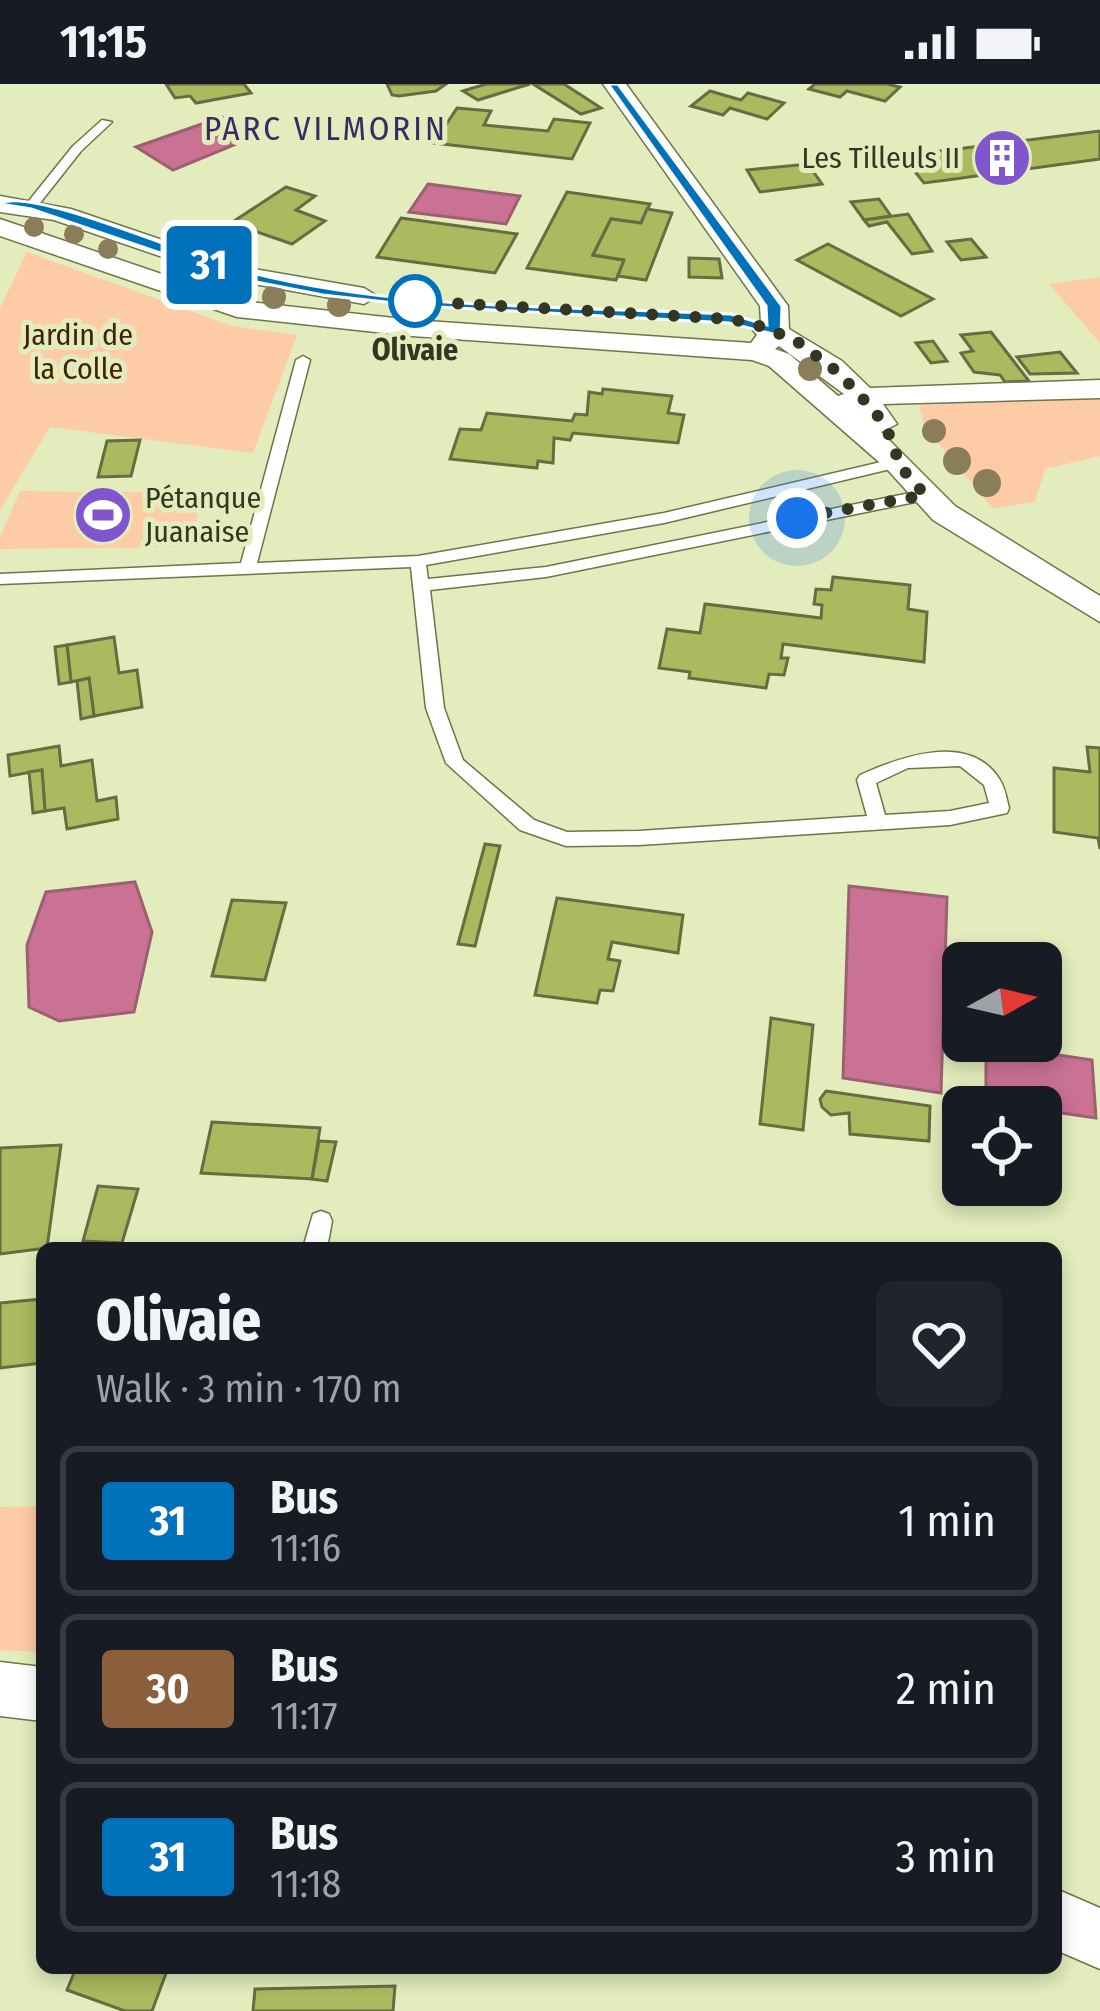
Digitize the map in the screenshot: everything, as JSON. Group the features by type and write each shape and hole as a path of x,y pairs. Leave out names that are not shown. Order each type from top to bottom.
{"street":[{"path":"614,84 774,306 766,342"},
{"path":"7,208 71,216 236,274 323,290 516,307"},
{"path":"7,208 35,238 237,310 766,342 814,352 862,398 894,443 898,464"},
{"path":"35,238 71,216"},
{"path":"308,317 323,290"},
{"path":"744,322 779,360 970,532 1100,610"},
{"path":"831,406 862,398 1100,388"},
{"path":"0,1688 36,1693"},
{"path":"1062,1922 1100,1939"}],"lane":[{"path":"7,208 70,164 86,134 106,122"},
{"path":"248,568 303,360"},
{"path":"0,579 418,561 664,518 898,464"},
{"path":"424,585 546,572 925,495"},
{"path":"418,561 435,708 455,763 527,825 566,838 638,838 878,823 950,818 1000,808 992,782 964,759 905,761 866,780 878,823"},
{"path":"316,1242 321,1221"}],"green space":[{"name":"Jardin de la Colle","path":"27,252 232,326 297,335 253,453 50,427 0,510 0,308"},
{"path":"1100,277 1100,343 1049,284"},
{"path":"1100,398 1100,456 1045,469 1035,502 993,508 925,428 919,405"},
{"name":"Pétanque Juanaise","path":"20,491 202,493 191,547 0,549 0,537"},
{"path":"36,1506 36,1652 0,1650 0,1507"}],"shaded area":[{"path":"222,117 251,138 173,170 136,147"},
{"path":"428,184 520,196 506,224 409,212"},
{"path":"135,882 152,932 134,1012 59,1021 29,1007 27,945 46,892"},
{"path":"849,886 947,897 946,942 942,942 941,1093 843,1078"},
{"path":"1062,1055 1092,1060 1096,1118 1062,1113 1062,1086 986,1086 986,1062 1062,1062"}],"building":[{"path":"166,84 244,84 251,93 196,103 190,96 175,98"},
{"path":"387,84 446,84 436,91 399,96 392,95"},
{"path":"486,84 530,84 478,100 463,91"},
{"path":"533,84 564,84 601,108 581,114"},
{"path":"815,84 900,87 885,101 847,91 840,97 809,89"},
{"path":"710,91 741,100 748,93 784,103 767,119 730,108 723,115 691,106"},
{"path":"457,108 491,111 484,125 548,131 554,119 590,123 572,159 434,143"},
{"name":"Les Tilleuls II","path":"1100,131 1100,159 924,183 902,156"},
{"path":"808,164 822,184 760,192 747,170"},
{"path":"286,187 315,196 296,210 325,221 292,244 231,223"},
{"path":"567,192 650,204 641,223 611,219 593,255 624,260 616,280 527,268"},
{"path":"879,199 891,216 864,220 851,202"},
{"path":"647,209 672,213 646,280 618,276 624,260 593,255 611,219 641,223"},
{"path":"908,214 932,251 912,254 887,222 869,226 864,220"},
{"path":"401,218 517,234 495,273 377,257"},
{"path":"971,239 986,257 961,260 947,242"},
{"path":"828,244 933,299 901,316 797,260"},
{"path":"689,258 719,259 722,278 689,277"},
{"path":"991,332 1029,381 1005,382 1000,375 974,372 961,353 973,351 961,335"},
{"path":"933,341 947,361 931,363 916,343"},
{"path":"1060,352 1077,373 1030,374 1017,357"},
{"path":"603,389 672,396 668,413 684,415 678,443 573,433 570,440 554,438 553,463 538,461 537,468 450,459 460,429 481,430 487,413 572,421 575,414 587,415 589,392 602,394"},
{"path":"140,440 131,476 98,477 107,441"},
{"path":"833,577 910,585 908,609 927,612 924,662 783,644 781,658 788,658 784,675 769,674 766,688 689,678 690,672 659,668 667,629 700,633 705,604 821,618 822,605 814,604 816,589 831,590"},
{"path":"114,637 119,673 137,670 142,707 94,716 89,678 71,682 67,645"},
{"path":"67,645 71,682 59,684 55,647"},
{"path":"89,678 94,716 81,719 77,681"},
{"path":"59,746 61,766 92,760 97,801 116,797 118,819 67,829 64,808 45,811 42,770 10,776 8,755"},
{"path":"1087,747 1100,748 1100,849 1098,838 1054,832 1054,768 1090,772"},
{"path":"42,770 45,811 33,813 29,772"},
{"path":"485,844 500,846 475,946 458,944"},
{"path":"557,898 683,915 678,953 612,942 608,959 620,961 613,991 600,990 597,1003 535,995"},
{"path":"232,900 286,903 265,980 212,976"},
{"path":"771,1018 813,1025 803,1130 760,1124"},
{"path":"826,1091 930,1106 929,1141 850,1134 849,1113 831,1115 822,1107 820,1099"},
{"path":"212,1122 320,1128 312,1179 201,1173"},
{"path":"319,1141 336,1142 327,1181 312,1179"},
{"path":"61,1145 48,1242 36,1242 36,1249 0,1254 0,1148"},
{"path":"98,1186 138,1189 122,1242 83,1241"},
{"path":"36,1300 36,1364 0,1368 0,1303"},
{"path":"74,1974 166,1974 152,2011 125,2011 67,1990"},
{"path":"395,1986 393,2011 253,2011 255,1989"}],"bus line":[{"name":"31","path":"0,204 32,205 236,274 323,290 421,302 731,319 776,333 774,306 614,84"}],"place":[{"name":"Les Tilleuls II","path":"1002,158"},
{"name":"Olivaie","path":"415,301"},
{"name":"Pétanque Juanaise","path":"103,515"}],"district":[{"name":"PARC VILMORIN","path":"326,129"}],"route":[{"path":"415,301 731,319 795,340 839,373 876,413 894,443 898,464 925,495 797,518"}]}
